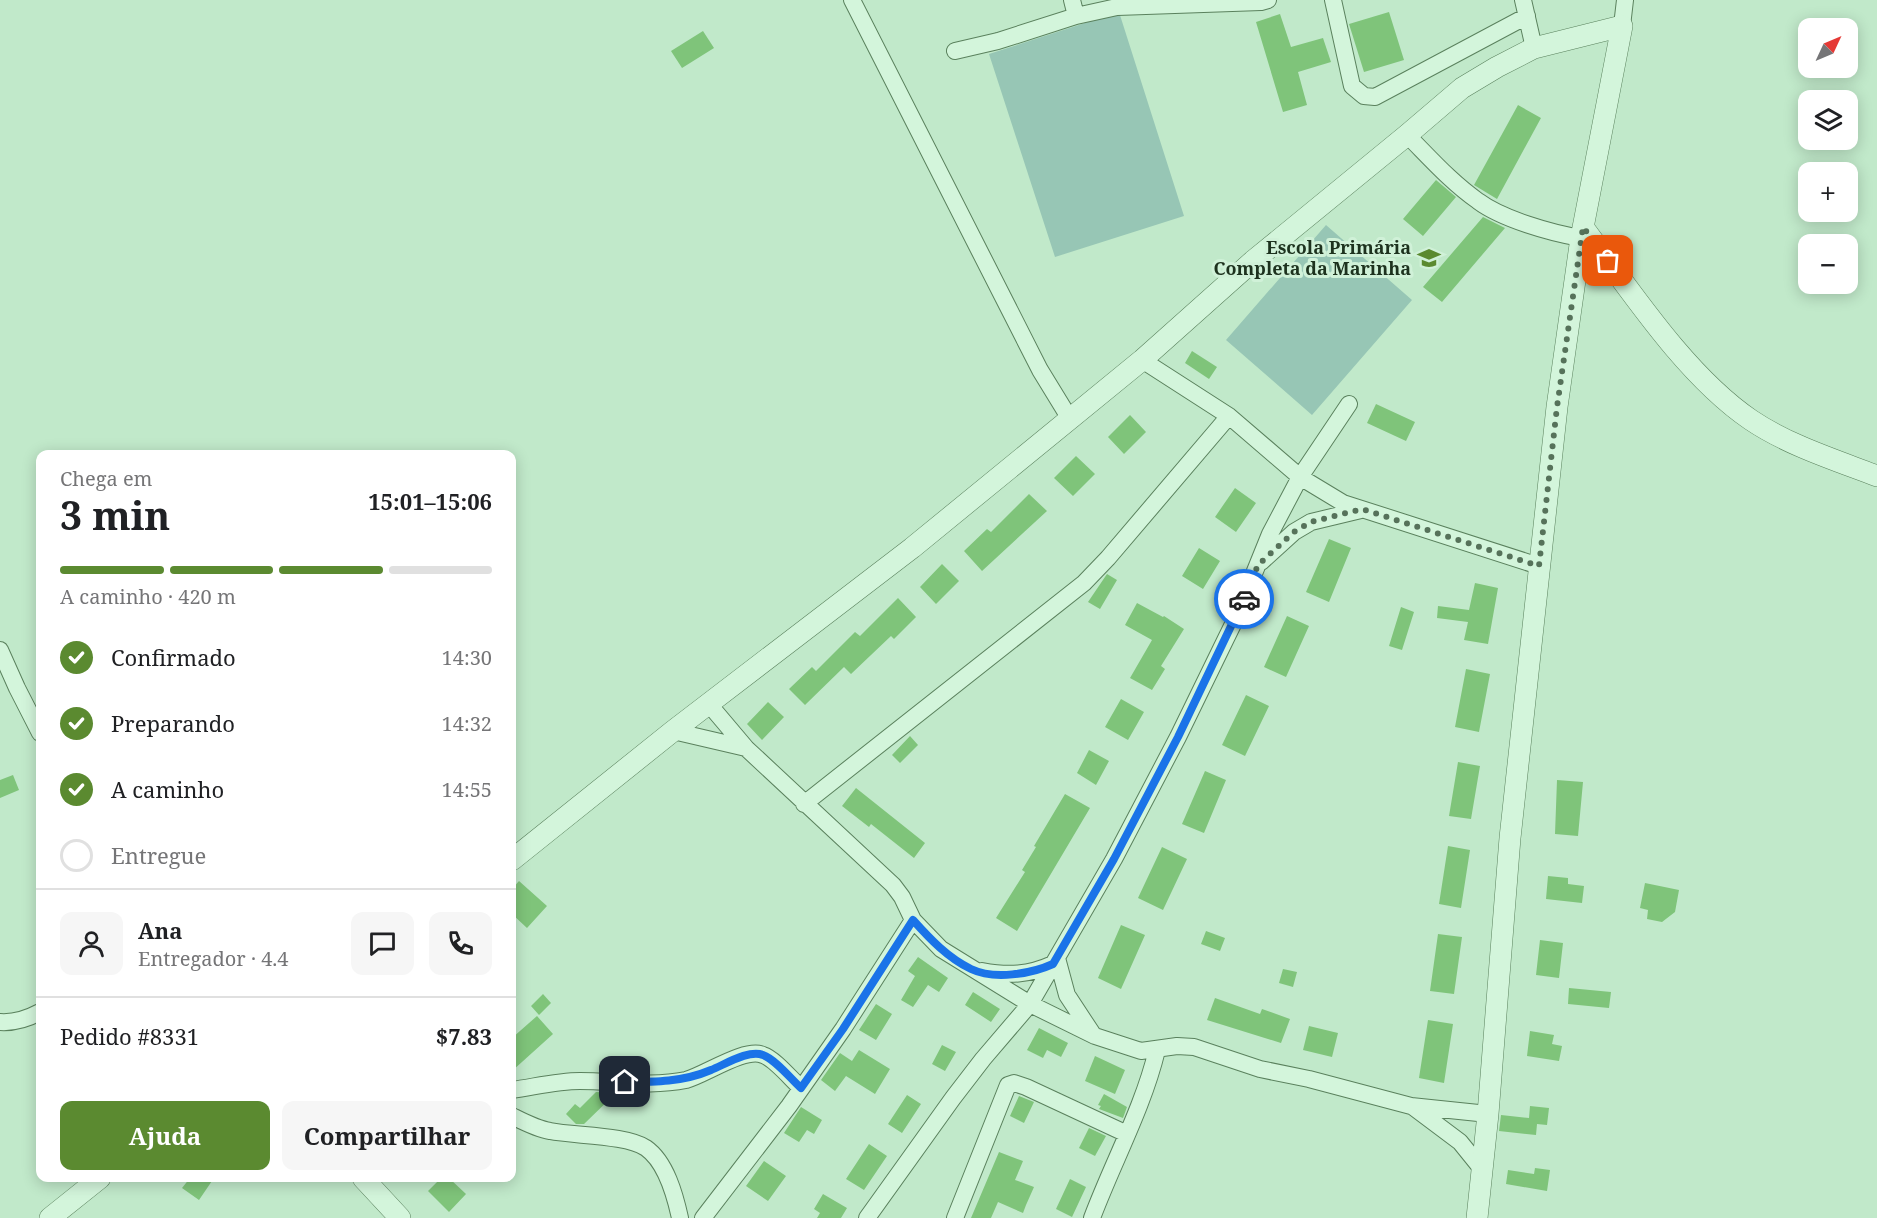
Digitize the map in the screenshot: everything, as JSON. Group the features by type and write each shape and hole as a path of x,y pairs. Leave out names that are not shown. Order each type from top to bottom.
{"street":[{"path":"852,0 1040,370 1070,419"},
{"path":"955,51 998,42 1074,8 1268,0"},
{"path":"1333,0 1352,86 1364,96 1375,97 1525,8 1534,48"},
{"path":"1477,1218 1488,1114 1510,838 1557,407 1582,232 1622,26 1624,0"},
{"path":"516,857 673,731 912,548 1142,360 1253,261 1462,88 1534,48 1622,26"},
{"path":"1407,135 1457,185 1480,203 1559,234 1582,232"},
{"path":"1582,232 1660,330 1725,400 1752,421 1776,434 1877,476"},
{"path":"1142,360 1229,416 1300,477 1342,503 1539,566"},
{"path":"867,1218 953,1098 1030,1004 1114,859 1178,737 1236,618 1270,534 1300,477 1349,404"},
{"path":"804,804 1096,571 1229,416"},
{"path":"1258,565 1294,532 1311,522 1362,509"},
{"path":"0,650 16,688 36,726"},
{"path":"708,704 746,748 893,885 902,897 913,920 941,949 1030,1004 1095,1036 1141,1051 1177,1046 1194,1047 1260,1069 1309,1079 1411,1106 1488,1114"},
{"path":"673,731 746,748"},
{"path":"703,1218 843,1029 913,920"},
{"path":"972,969 1005,975 1024,974 1055,961"},
{"path":"1055,961 1067,995 1095,1036"},
{"path":"0,1022 13,1023 36,1014"},
{"path":"1092,1218 1127,1134 1157,1050"},
{"path":"516,1089 578,1081 656,1083 686,1080 734,1059 753,1054 763,1054 801,1088"},
{"path":"955,1218 1008,1085 1014,1083 1026,1087 1127,1134"},
{"path":"1411,1106 1460,1142 1481,1168"},
{"path":"516,1118 550,1131 628,1142 645,1147 654,1155 662,1169 675,1197 680,1218"},
{"path":"50,1218 95,1182"},
{"path":"367,1182 400,1218"}],"green space":[{"path":"1119,12 1184,216 1055,257 989,54"},
{"path":"1326,225 1412,300 1312,415 1226,340"}],"building":[{"path":"1389,12 1404,60 1364,72 1349,24"},
{"path":"1280,14 1291,47 1323,38 1331,62 1298,72 1307,105 1283,112 1256,22"},
{"path":"703,31 714,48 682,68 671,51"},
{"path":"1518,105 1541,118 1497,199 1474,185"},
{"path":"1436,180 1456,197 1423,236 1403,219"},
{"path":"1483,217 1505,228 1442,302 1423,287"},
{"path":"1192,351 1217,367 1209,379 1185,363"},
{"path":"1376,404 1415,422 1406,441 1367,423"},
{"path":"1130,415 1146,432 1124,454 1108,437"},
{"path":"1076,456 1095,474 1073,496 1054,478"},
{"path":"1235,488 1256,503 1236,532 1215,517"},
{"path":"1029,494 1047,511 982,571 964,551 987,529 991,532"},
{"path":"1329,539 1351,548 1329,602 1306,592"},
{"path":"1199,548 1220,561 1203,589 1182,576"},
{"path":"942,564 959,581 936,604 920,587"},
{"path":"1107,574 1117,580 1100,609 1088,602"},
{"path":"1475,583 1498,588 1488,644 1464,640 1468,622 1437,618 1438,606 1469,610"},
{"path":"898,598 916,617 894,639 891,636 851,674 844,667 805,705 789,689 812,667 816,671 855,632 860,636"},
{"path":"1137,603 1184,629 1161,666 1165,669 1152,690 1130,678 1152,640 1125,625"},
{"path":"1401,607 1414,612 1402,650 1389,646"},
{"path":"1287,616 1309,626 1286,677 1264,667"},
{"path":"1466,669 1490,674 1479,732 1455,727"},
{"path":"1246,695 1269,706 1245,756 1222,745"},
{"path":"1121,699 1144,712 1128,740 1105,727"},
{"path":"768,702 784,717 762,740 747,724"},
{"path":"910,736 918,745 900,763 892,755"},
{"path":"1089,750 1109,761 1096,785 1077,773"},
{"path":"1458,762 1480,766 1471,819 1449,816"},
{"path":"1205,771 1226,780 1204,833 1182,824"},
{"path":"13,775 19,790 0,798 0,780"},
{"path":"1557,780 1583,782 1578,836 1555,834"},
{"path":"856,788 925,843 914,858 871,824 869,827 842,806"},
{"path":"1065,794 1090,808 1017,931 996,918 1025,872 1022,870 1036,847 1034,846"},
{"path":"1448,846 1470,850 1461,908 1439,904"},
{"path":"1162,847 1187,859 1163,910 1138,898"},
{"path":"1548,876 1568,878 1568,884 1584,886 1582,903 1546,899"},
{"path":"519,881 547,906 527,928 516,918 516,884"},
{"path":"1645,883 1679,890 1675,912 1662,922 1647,919 1648,910 1640,908"},
{"path":"1121,925 1145,935 1121,989 1098,978"},
{"path":"1206,931 1225,938 1220,951 1201,944"},
{"path":"1438,934 1462,937 1454,994 1430,991"},
{"path":"1540,940 1563,943 1559,978 1536,975"},
{"path":"918,957 948,978 939,992 928,985 913,1007 901,1000 915,976 908,971"},
{"path":"1283,969 1297,972 1293,987 1279,983"},
{"path":"1569,988 1611,992 1609,1008 1568,1004"},
{"path":"973,992 1000,1009 991,1022 965,1005"},
{"path":"543,994 551,1003 539,1015 531,1006"},
{"path":"1215,998 1260,1014 1262,1009 1290,1019 1281,1043 1207,1020"},
{"path":"876,1004 892,1014 876,1040 859,1030"},
{"path":"537,1016 553,1034 516,1067 516,1034"},
{"path":"1428,1020 1453,1024 1444,1083 1419,1078"},
{"path":"1309,1026 1338,1033 1332,1057 1303,1050"},
{"path":"1039,1028 1068,1043 1061,1057 1047,1050 1043,1058 1027,1050"},
{"path":"1530,1031 1554,1035 1552,1044 1562,1046 1559,1061 1527,1056"},
{"path":"942,1045 956,1052 945,1071 932,1064"},
{"path":"859,1050 890,1069 875,1094 846,1076 835,1091 821,1080 840,1053 852,1061"},
{"path":"1095,1056 1125,1070 1115,1094 1085,1081"},
{"path":"596,1092 616,1093 584,1124 576,1124 566,1114 575,1104 580,1108"},
{"path":"1104,1094 1127,1107 1123,1118 1099,1109 1101,1106 1098,1105"},
{"path":"907,1095 921,1104 902,1133 888,1124"},
{"path":"1019,1096 1034,1102 1024,1123 1010,1116"},
{"path":"1530,1106 1549,1108 1547,1125 1537,1124 1536,1135 1499,1131 1501,1115 1529,1118"},
{"path":"801,1107 822,1120 814,1134 807,1130 799,1142 784,1133"},
{"path":"1089,1128 1106,1136 1095,1156 1079,1148"},
{"path":"869,1144 887,1156 864,1190 846,1179"},
{"path":"999,1152 1023,1161 1015,1180 1034,1187 1023,1213 998,1202 991,1218 971,1218"},
{"path":"764,1161 786,1176 768,1201 746,1186"},
{"path":"1535,1168 1550,1170 1547,1191 1506,1184 1508,1170 1534,1174"},
{"path":"1070,1179 1086,1187 1072,1217 1056,1209"},
{"path":"187,1182 211,1182 199,1200 182,1188"},
{"path":"437,1182 453,1182 466,1194 449,1212 428,1191"},
{"path":"823,1194 847,1208 841,1218 817,1218 820,1213 814,1209"}],"way so far":[{"path":"1244,599 1258,565 1294,532 1311,522 1362,509 1539,566 1557,407 1583,227 1608,261"}],"place":[{"name":"Escola Primária Completa da Marinha","path":"1429,258"}],"route":[{"path":"625,1082 656,1083 686,1080 734,1059 763,1054 801,1088 843,1029 913,920 941,949 972,969 1005,975 1024,974 1053,964 1114,859 1178,737 1244,599"}]}
